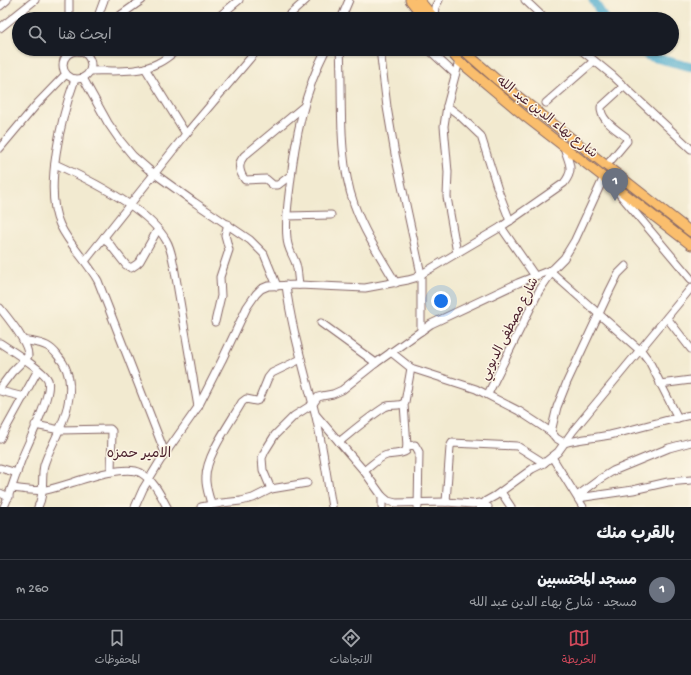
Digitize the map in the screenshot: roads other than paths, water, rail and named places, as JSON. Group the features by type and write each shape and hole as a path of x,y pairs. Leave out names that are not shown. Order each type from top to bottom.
{"main road":[{"path":"410,0 424,12"},
{"path":"420,0 427,12"},
{"name":"شارع بهاء الدين عبد الله","path":"454,56 499,95 691,245"},
{"name":"شارع بهاء الدين عبد الله","path":"470,56 606,166 691,232"},
{"path":"499,95 507,87"}],"street":[{"path":"0,6 7,0"},
{"path":"20,12 35,0"},
{"path":"69,0 69,12"},
{"path":"100,12 104,0"},
{"path":"125,12 142,0"},
{"path":"224,12 239,0"},
{"path":"293,12 306,0"},
{"path":"344,12 349,0"},
{"path":"433,12 439,0"},
{"path":"525,0 538,12"},
{"path":"0,28 12,18"},
{"path":"65,56 63,59 63,70 66,74 75,79 83,78 90,72 145,68 157,64 168,56"},
{"path":"88,56 91,61 90,72"},
{"path":"85,261 154,173 252,56"},
{"path":"299,285 296,264 287,241 287,216 291,176 303,107 314,74 323,56"},
{"path":"340,56 341,122 350,188 355,206 363,224 396,283"},
{"path":"381,56 395,154 420,274 421,331"},
{"path":"436,56 455,74"},
{"path":"588,56 624,86 691,149"},
{"path":"458,254 447,197 448,172 444,126 447,106 459,61"},
{"path":"546,103 594,61"},
{"path":"145,68 186,134"},
{"path":"0,148 37,104 66,74"},
{"path":"83,78 119,139 137,160 250,240 264,254 278,286"},
{"path":"75,79 61,125 55,164 54,195 57,216 63,231 85,261 100,288 165,453"},
{"path":"606,166 627,141 626,137 603,118 601,107 624,86"},
{"path":"447,106 467,122 481,136 498,190 510,221"},
{"path":"291,176 278,185 272,185 266,179 245,180 239,166 241,159 244,156 303,107"},
{"path":"135,507 165,453 198,407 250,302 261,289 268,286 299,285 359,288 396,283 415,278 458,254 501,227 545,195 558,188 569,176 570,168 564,146"},
{"path":"55,164 130,205 158,229 169,245 174,266 198,407"},
{"path":"271,489 262,466 263,454 275,436 288,421 313,404 318,397 333,394 342,390 376,363 421,331 453,313 535,276 551,272 564,258 575,240 605,178 691,279"},
{"path":"287,216 331,215"},
{"path":"215,322 222,296 220,277 229,250 225,235 228,224"},
{"path":"501,227 535,276"},
{"path":"104,237 126,265 131,268 140,260 158,229"},
{"path":"551,432 561,396 618,274 626,266"},
{"path":"551,272 640,350 649,361 678,418"},
{"name":"شارع مصطفى الدبوبي","path":"488,394 539,291 551,272"},
{"path":"286,286 301,360 316,415 332,507"},
{"path":"316,415 364,471 382,496 388,501 418,505 446,502 481,506 532,469 552,457 691,288"},
{"path":"0,308 23,340 28,353 28,356 12,372 0,389 24,397"},
{"path":"667,318 691,349"},
{"path":"321,323 376,363"},
{"path":"23,340 50,347 66,365 70,382 69,399 60,430 44,464 43,490 38,507"},
{"path":"0,343 38,370 47,377 49,381 45,404 35,425 4,507"},
{"path":"391,352 411,368 444,379 449,379 488,394 519,411 551,432 556,438 564,443 577,439 588,439 613,434 691,415"},
{"path":"211,504 206,479 207,468 212,454 242,402 246,399 256,401 259,400 268,378 272,373 301,360"},
{"path":"364,471 388,454 404,453 407,450 404,404 411,368"},
{"path":"1,434 24,397 38,370"},
{"path":"660,384 691,380"},
{"path":"339,442 386,406 404,404"},
{"path":"35,425 60,430 110,429 112,431 112,472"},
{"path":"577,497 613,471 669,448 691,442"},
{"path":"446,502 450,447 452,443 517,446 544,463"},
{"path":"407,446 415,445 419,452 418,505"},
{"path":"552,457 583,507"},
{"path":"0,468 17,473"},
{"path":"12,488 43,490 112,472 137,472 149,480 157,488 167,507"},
{"path":"577,497 633,490 668,482 691,480"},
{"path":"201,507 211,504 248,503 271,489 307,483"},
{"path":"501,492 511,507"},
{"path":"0,493 9,497"},
{"path":"382,496 382,507"}],"waterway":[{"path":"593,0 600,12"},
{"path":"648,56 691,67"}],"place":[{"name":"مسجد المحتسبين","path":"615,201"}],"district":[{"name":"الامير حمزه","path":"139,452"}]}
